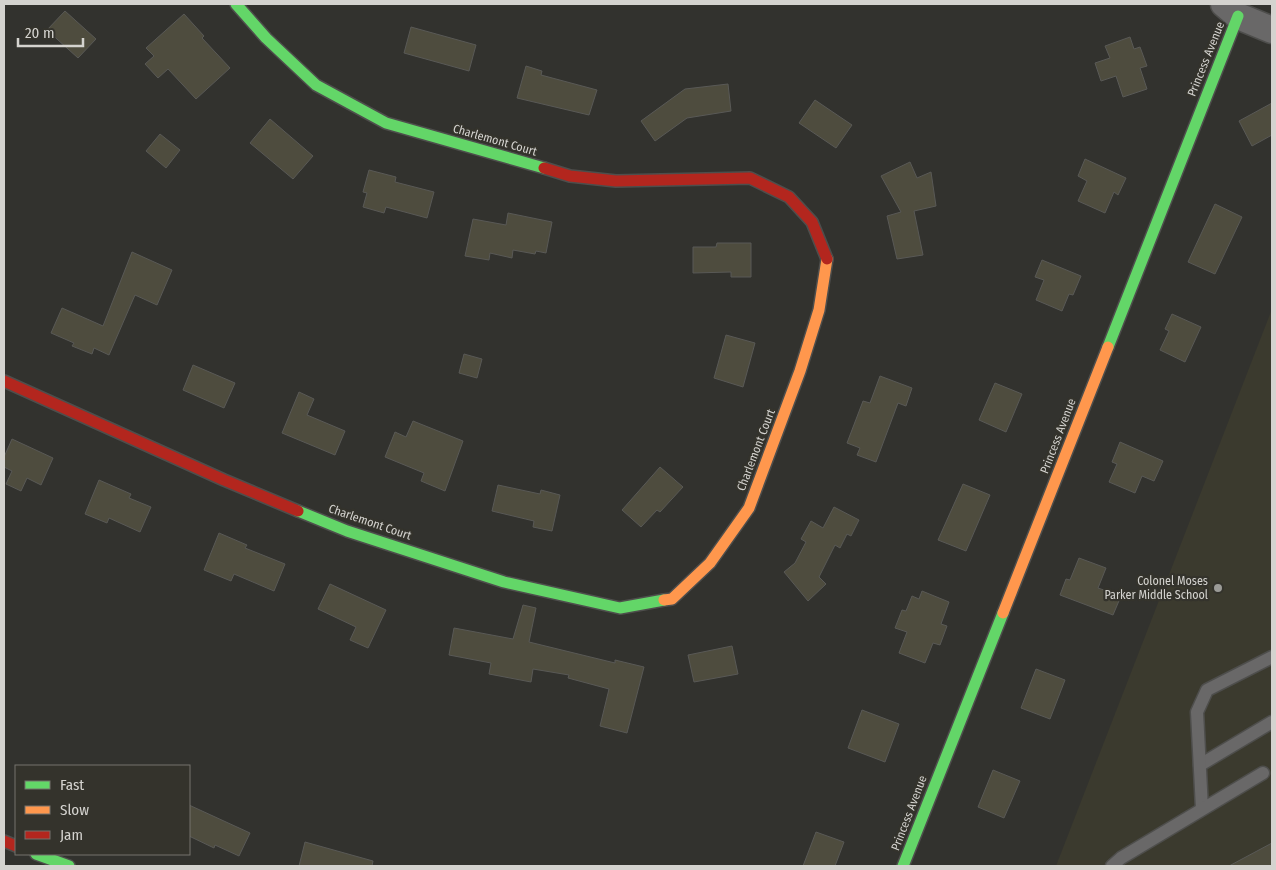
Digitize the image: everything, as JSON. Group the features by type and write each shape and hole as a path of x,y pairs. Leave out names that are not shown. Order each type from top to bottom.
{"street":[{"name":"Charlemont Court","path":"4,382 224,480 347,530 504,582 620,608 672,599 710,563 749,508 800,371 818,310 828,260 812,222 789,197 750,178 616,181 570,176 386,123 316,85 266,38 236,4"},
{"path":"1231,10 1272,30"},
{"name":"Princess Avenue","path":"903,866 1231,10"},
{"path":"39,855 69,866"}],"lane":[{"path":"1202,810 1197,712 1206,690 1272,658"},
{"path":"1200,765 1272,722"},
{"path":"1112,866 1121,858 1263,773"}],"shaded area":[{"name":"Colonel Moses Parker Middle School","path":"1272,309 1272,866 1056,866"}],"building":[{"path":"65,11 96,39 78,58 47,30"},
{"path":"184,14 204,36 202,38 230,68 196,99 168,69 158,78 145,64 154,56 146,48"},
{"path":"411,27 476,45 469,71 404,53"},
{"path":"1130,37 1134,49 1140,47 1147,66 1140,68 1147,89 1123,97 1116,76 1101,81 1095,63 1110,58 1105,46"},
{"path":"526,66 542,71 541,75 597,90 589,115 517,98"},
{"path":"728,84 731,111 687,118 655,141 641,121 685,89"},
{"path":"815,100 852,125 836,148 799,123"},
{"path":"1272,103 1272,135 1252,146 1239,121"},
{"path":"270,119 313,156 293,179 250,143"},
{"path":"160,134 180,150 166,168 146,151"},
{"path":"1085,159 1126,178 1118,195 1114,192 1105,213 1078,201 1087,181 1078,176"},
{"path":"910,162 917,178 931,172 936,206 914,211 923,255 897,259 887,216 901,212 881,176"},
{"path":"369,170 396,177 395,182 434,192 427,218 386,207 384,213 363,207 367,193 363,192"},
{"path":"1215,204 1242,217 1215,274 1188,262"},
{"path":"508,213 552,222 546,253 536,251 535,254 513,250 512,258 490,253 489,260 465,256 473,219 506,225"},
{"path":"717,243 751,243 751,277 731,277 731,272 693,273 693,247 716,247"},
{"path":"132,252 172,270 157,305 135,295 109,355 94,348 92,354 72,346 74,343 51,333 62,308 103,326"},
{"path":"1042,260 1081,276 1073,295 1069,294 1062,311 1036,300 1044,280 1035,277"},
{"path":"1172,314 1201,327 1185,362 1160,350 1169,331 1165,329"},
{"path":"726,335 755,343 743,387 714,378"},
{"path":"464,354 482,359 477,378 459,373"},
{"path":"193,365 235,383 224,408 183,390"},
{"path":"880,376 912,388 906,406 898,403 876,462 857,455 860,448 847,443 863,401 870,403"},
{"path":"995,383 1022,394 1006,432 979,420"},
{"path":"299,392 314,399 307,415 345,431 335,455 282,433"},
{"path":"413,421 463,441 445,491 421,481 424,473 385,457 395,432 406,437"},
{"path":"12,439 53,458 41,485 27,478 21,491 6,484 12,471 4,467 4,457"},
{"path":"1120,442 1163,461 1154,481 1142,476 1135,493 1109,482 1117,464 1112,462"},
{"path":"660,467 683,487 660,512 657,510 641,527 622,510"},
{"path":"99,480 131,494 129,498 151,507 140,532 109,518 107,523 85,514"},
{"path":"963,484 990,495 966,551 938,540"},
{"path":"498,485 540,494 541,490 560,495 552,531 533,527 534,521 492,511"},
{"path":"834,507 859,520 851,536 847,534 840,548 835,545 819,577 826,584 808,601 784,572 795,563 806,542 801,539 811,521 823,528"},
{"path":"219,533 247,545 245,548 285,564 274,591 234,574 231,581 204,570"},
{"path":"1079,558 1106,568 1098,588 1121,596 1113,615 1060,595 1066,579 1070,580"},
{"path":"330,584 386,610 368,648 350,640 356,627 318,609"},
{"path":"922,591 949,602 941,624 947,626 940,645 933,643 925,663 899,653 907,632 895,628 902,610 906,611 912,596 919,599"},
{"path":"523,605 536,608 529,642 615,663 615,660 644,667 627,733 600,726 609,689 568,678 569,675 533,669 531,682 489,674 491,663 449,655 454,628 513,639"},
{"path":"732,646 738,674 694,682 688,655"},
{"path":"1036,669 1065,680 1050,719 1021,708"},
{"path":"862,710 899,724 885,762 848,748"},
{"path":"993,770 1020,781 1004,818 978,807"},
{"path":"190,805 250,833 239,856 215,845 214,848 190,836"},
{"path":"816,832 844,842 835,866 803,866"},
{"path":"305,842 373,861 372,866 299,866"},
{"path":"1272,843 1272,866 1229,866"}],"traffic: fast":[{"path":"236,4 266,38 316,85 386,123 544,168"},
{"path":"1108,347 1238,16"},
{"path":"298,511 347,531 504,582 620,608 664,600"},
{"path":"903,866 1003,613"},
{"path":"39,855 69,866"}],"traffic: slow":[{"path":"664,600 672,599 710,563 749,508 800,371 819,310 827,259"},
{"path":"1003,613 1108,347"}],"traffic: jam":[{"path":"544,168 570,176 616,181 750,178 789,197 812,222 827,259"},
{"path":"4,381 224,480 298,511"},
{"path":"4,841 15,846"}],"place":[{"name":"Colonel Moses Parker Middle School","path":"1218,588"}]}
